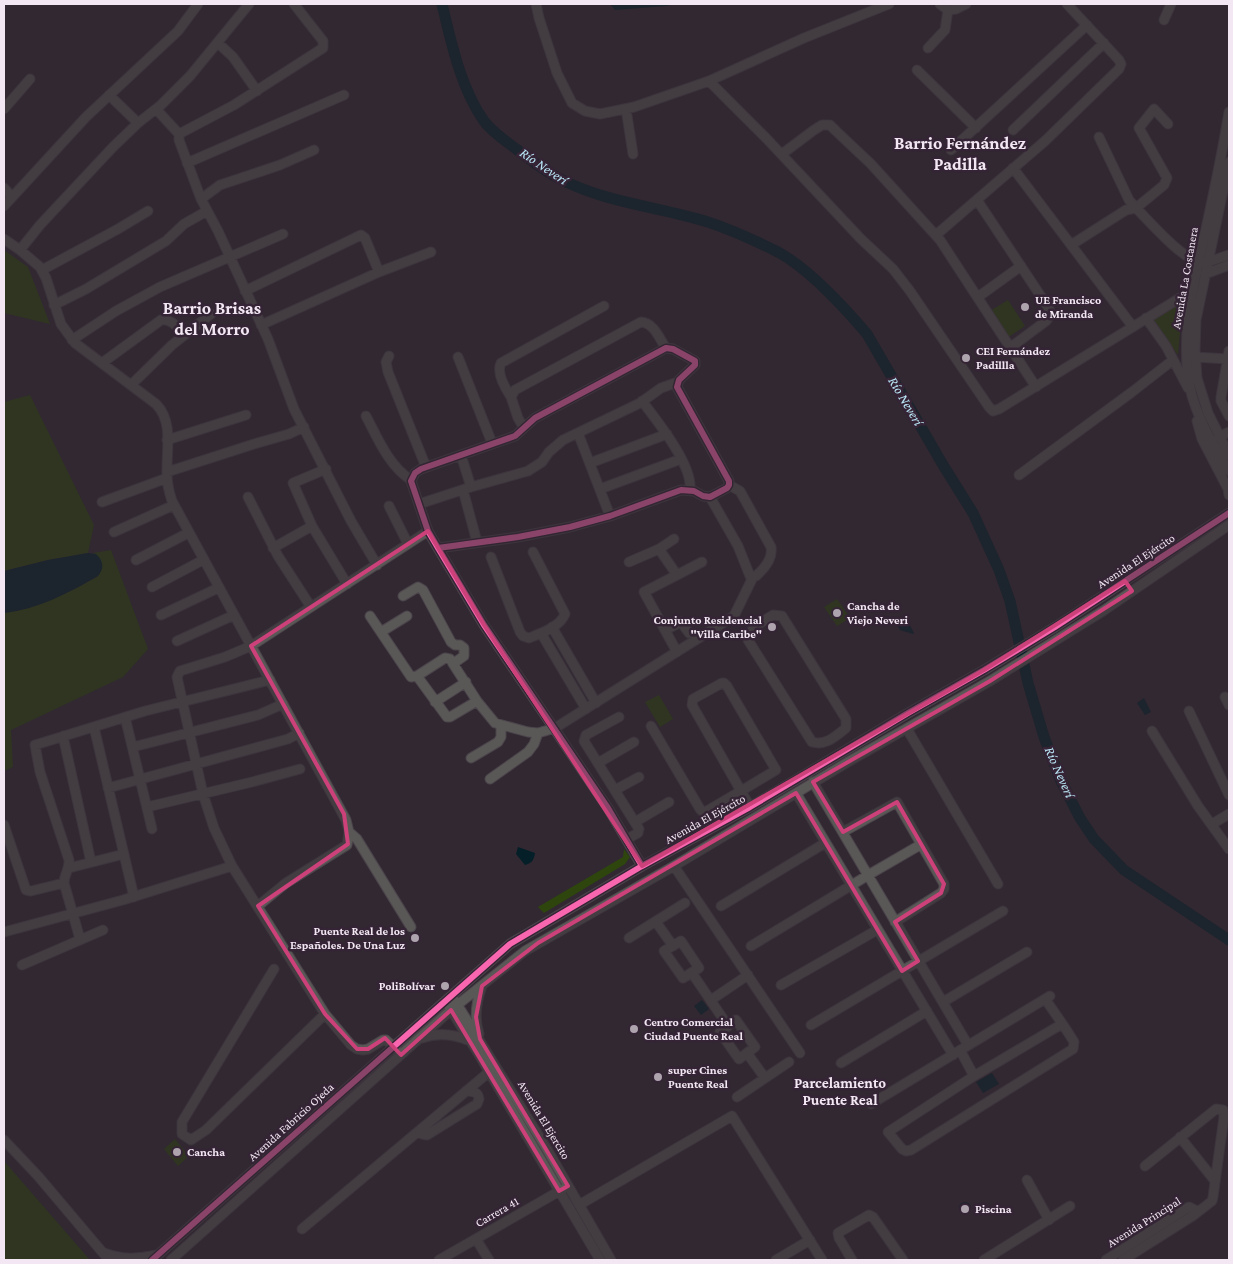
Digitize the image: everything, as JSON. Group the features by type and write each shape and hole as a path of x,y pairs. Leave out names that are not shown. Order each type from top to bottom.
{"street":[{"path":"4,206 109,95 178,31 198,4"},
{"path":"20,250 46,218 138,123 156,109 190,76 249,4"},
{"path":"179,134 257,91 321,50 324,46 322,41 294,4"},
{"path":"536,4 557,73 572,104 585,111 600,114 626,109 709,81 804,38 889,4"},
{"path":"940,4 948,10 956,9 966,4"},
{"path":"936,235 1045,141 1119,69 1121,64 1119,60 1067,4"},
{"path":"1164,20 1171,4"},
{"path":"928,48 945,30 948,10"},
{"path":"951,150 1087,25"},
{"path":"218,43 233,57 257,91"},
{"path":"1013,130 1104,43"},
{"path":"917,70 976,128"},
{"path":"4,110 30,79"},
{"path":"709,81 782,154 861,239 893,269 989,407 993,410 999,409 1036,387 1193,290"},
{"path":"109,95 138,123"},
{"path":"187,163 344,95"},
{"path":"1071,245 1126,210 1136,208 1164,185 1167,178 1139,128 1154,108 1168,124"},
{"path":"156,109 179,134 180,143 201,199 261,325 294,409 377,566"},
{"path":"626,109 633,154"},
{"name":"Avenida La Costanera","path":"1229,112 1203,262 1205,274 1196,320 1195,357 1197,378 1202,396 1208,413 1229,455"},
{"path":"782,154 822,125 830,125 871,164 936,235 1036,387"},
{"path":"1099,137 1129,200 1180,250 1203,262 1221,256 1229,256"},
{"path":"201,199 220,185 280,165 314,150"},
{"name":"Avenida La Costanera","path":"1229,162 1203,262 1193,290 1187,341 1189,379 1193,399 1205,429 1229,471"},
{"path":"1013,168 1133,327"},
{"path":"4,188 12,197"},
{"path":"976,200 1051,314 1046,321 1011,347"},
{"path":"42,270 148,211"},
{"path":"54,305 166,241 184,224 207,211"},
{"path":"72,340 116,311 160,287 283,234"},
{"path":"245,291 360,235 365,238 379,272"},
{"path":"4,240 20,250 42,270 61,324 72,340 156,404 162,411 166,421 167,475 170,495 174,505 344,814 349,832 347,845 286,883 258,906"},
{"path":"261,325 379,272 431,252"},
{"path":"1205,274 1229,265"},
{"path":"978,298 1021,266"},
{"path":"524,428 504,384 499,369 501,363 604,306"},
{"path":"130,385 185,334 211,314"},
{"path":"1146,318 1166,346 1193,399 1196,420 1202,439 1229,495"},
{"path":"102,363 161,320 170,320 185,334"},
{"path":"511,397 515,390 641,322 647,322 652,326 666,348"},
{"path":"419,504 528,471 542,462 558,443 642,401 661,388 678,382 696,362 675,350 666,348 540,415 510,438 426,467 415,473 412,480 412,485 428,531 438,548 484,625 555,728 627,839 642,866"},
{"path":"1195,357 1229,355 1221,397 1229,416"},
{"path":"389,356 386,362 388,372 426,467"},
{"path":"458,357 492,443"},
{"path":"1019,474 1173,360"},
{"path":"370,616 408,675 417,676 445,658 450,658 495,723 538,733 555,728 734,616 753,577 761,571 770,558 772,549 740,491 729,485 680,394 678,382"},
{"path":"642,401 667,434 681,459 690,478 690,490"},
{"path":"167,440 246,415"},
{"path":"366,416 390,458 401,472 412,480"},
{"path":"102,502 167,475 254,444 289,434 304,427"},
{"path":"1219,437 1229,432"},
{"path":"578,433 610,516"},
{"path":"590,463 667,434"},
{"path":"461,455 477,542"},
{"path":"600,489 681,459"},
{"path":"326,469 293,483 312,526 347,584"},
{"path":"710,497 729,485"},
{"path":"438,548 570,528 610,516 677,491 690,490 710,497 738,546 748,572 753,577"},
{"path":"248,497 273,548 311,607"},
{"path":"114,532 174,505"},
{"path":"389,506 408,544"},
{"path":"1227,518 1229,508"},
{"name":"Avenida El Ejército","path":"448,998 499,953 522,936 642,866 750,807 984,670 1227,518"},
{"name":"Avenida El Ejército","path":"455,1008 525,951 674,866 813,782 990,682 1061,637 1132,591 1227,518"},
{"path":"273,548 312,526"},
{"path":"401,1055 386,1040 368,1050 357,1049 351,1045 325,1014 232,866 214,828 203,794 177,677 179,672 225,657 251,646 377,566 428,531"},
{"path":"136,560 188,533"},
{"path":"629,562 659,549 674,539"},
{"path":"659,549 677,575"},
{"path":"491,557 520,632 528,638 552,627 565,614 534,552"},
{"path":"152,587 203,560"},
{"path":"676,652 644,592 702,562"},
{"path":"1125,581 1132,591"},
{"path":"403,596 418,587 422,590 451,642 464,648 464,656 454,663"},
{"path":"160,615 218,588"},
{"path":"177,641 234,615"},
{"path":"773,615 782,616 846,719 846,728 834,739 821,743 812,742 748,640 750,631 773,615"},
{"path":"381,632 407,616"},
{"path":"664,630 681,622 688,633"},
{"path":"552,627 596,703"},
{"path":"541,633 586,709"},
{"path":"417,676 444,715 450,717 478,701"},
{"path":"80,939 64,883 64,876 69,868 69,860 34,748 36,743 125,717 270,680"},
{"path":"435,702 466,682"},
{"path":"651,726 700,809 704,812 741,791 776,770 724,683 693,699 692,704 741,791 750,807"},
{"path":"132,747 258,715 283,704"},
{"path":"1189,711 1229,795"},
{"path":"125,717 152,829"},
{"path":"619,717 584,738 584,741 639,831 627,839"},
{"path":"471,758 498,742 501,737 501,725"},
{"path":"94,727 134,897"},
{"path":"907,728 998,884"},
{"path":"1152,732 1198,806 1229,849"},
{"path":"108,788 288,739 298,733"},
{"path":"490,779 528,752 534,744 538,733"},
{"path":"63,736 91,862"},
{"path":"834,739 843,752"},
{"path":"598,763 634,742"},
{"path":"147,807 300,769"},
{"path":"615,790 639,777"},
{"path":"813,782 943,1002 960,1050 974,1076"},
{"path":"796,793 927,1011 960,1050"},
{"path":"634,822 669,802"},
{"path":"843,832 897,802 944,884 944,889 941,893 895,922"},
{"path":"1212,824 1229,814"},
{"path":"4,825 26,890 31,891 64,883"},
{"path":"349,832 357,839 411,927"},
{"path":"721,906 825,843"},
{"path":"751,946 920,845"},
{"path":"69,868 124,854"},
{"path":"4,932 134,897 232,866"},
{"path":"674,866 800,1053"},
{"path":"630,938 685,903"},
{"path":"811,1025 1003,912"},
{"path":"656,922 673,946"},
{"path":"22,964 103,930"},
{"path":"782,985 877,930"},
{"path":"681,941 700,968 692,973 683,978 664,951 681,941"},
{"path":"943,1002 1027,952"},
{"path":"274,969 182,1122 182,1134 191,1140 206,1130 325,1014"},
{"path":"692,973 728,1026"},
{"path":"710,1000 748,975"},
{"path":"465,984 462,989 463,992 465,995 471,994"},
{"path":"482,986 477,1001 476,1017 477,1028 484,1048"},
{"path":"871,1104 1048,997 1074,1042 1073,1049 911,1150 906,1152 902,1149 888,1132 974,1076 1062,1024"},
{"name":"Avenida El Ejercito","path":"448,998 484,1048 611,1260"},
{"name":"Avenida Fabricio Ojeda","path":"155,1258 448,998"},
{"name":"Avenida El Ejercito","path":"455,1008 470,1041 600,1260"},
{"name":"Avenida Fabricio Ojeda","path":"171,1260 455,1008"},
{"path":"841,1063 927,1011"},
{"path":"736,1020 755,1047 739,1059 720,1032 728,1026 736,1020"},
{"path":"420,1039 445,1034 470,1041"},
{"path":"747,1053 765,1078"},
{"path":"738,1097 789,1062"},
{"path":"302,1229 489,1072"},
{"path":"421,1129 422,1134 427,1135 477,1104 478,1094 466,1091"},
{"path":"1145,1166 1216,1109 1223,1110 1224,1117 1212,1201 1194,1215"},
{"path":"579,1205 732,1116 822,1260"},
{"path":"1180,1138 1215,1181"},
{"path":"4,1140 38,1176 103,1256 109,1260"},
{"path":"1027,1180 1048,1220"},
{"name":"Carrera 41","path":"440,1260 568,1186"},
{"path":"984,1260 1070,1206"},
{"name":"Avenida Principal","path":"1106,1260 1189,1207 1195,1210 1194,1215 1128,1259"},
{"path":"852,1260 838,1233 869,1215 873,1217 903,1260"},
{"path":"476,1239 489,1260"},
{"path":"776,1260 810,1240"},
{"path":"103,1256 126,1259 155,1258"}],"highlighted area":[{"path":"428,531 484,625 642,866 984,670 1125,581 1132,591 990,681 813,782 843,832 897,802 944,884 941,893 895,922 918,961 902,971 796,793 538,943 482,986 476,1017 480,1039 568,1186 559,1191 451,1010 401,1055 385,1038 368,1049 357,1049 325,1014 258,906 348,844 344,814 251,646"}],"green space":[{"path":"4,250 28,267 50,324 4,313"},
{"path":"1183,298 1178,355 1152,319"},
{"path":"1008,300 1025,326 1007,338 990,311"},
{"path":"30,395 94,525 88,553 48,560 4,571 4,402"},
{"path":"111,550 148,649 123,677 11,730 13,767 4,771 4,613 53,599 98,576 96,554 93,553"},
{"name":"Cancha de Viejo Neveri","path":"837,599 850,618 837,626 824,607"},
{"path":"659,695 673,719 660,727 645,702"},
{"path":"624,849 630,857 625,864 544,913 538,907 623,857"},
{"name":"Cancha","path":"175,1139 189,1156 178,1166 164,1149"},
{"path":"4,1161 90,1260 4,1260"}],"water":[{"path":"610,4 676,4 615,10"},
{"path":"88,553 96,554 102,561 102,570 98,576 41,604 4,613 4,571 48,560"},
{"path":"905,620 908,622 913,634 900,630 899,623"},
{"path":"1144,698 1151,712 1145,715 1137,703"},
{"path":"518,847 535,853 531,862 525,865 516,854"},
{"path":"702,1000 709,1009 701,1015 694,1006"},
{"path":"992,1073 999,1084 983,1093 976,1082"},
{"name":"Piscina","path":"963,1202 967,1202 971,1208 967,1214 963,1214 959,1210 959,1206"}],"waterway":[{"name":"Río Neverí","path":"442,4 458,65 469,95 484,121 500,137 545,170 573,185 606,197 708,222 778,252 814,278 867,334 973,513 999,570 1010,601 1028,683 1044,737 1061,781 1080,818 1094,839 1124,870 1229,940"}],"cycle path":[{"path":"438,548 518,537 570,527 610,516 681,490 694,491 703,496 710,497 727,488 729,481 677,387 679,380 695,365 695,361 673,349 666,348 535,418 515,436 421,469 415,473 411,481 428,531 438,548 484,625 608,808 642,866"},
{"path":"152,1260 510,944 642,866 750,807 984,670 1055,627 1229,513"}],"place":[{"name":"UE Francisco de Miranda","path":"1025,307"},
{"name":"CEI Fernández Padillla","path":"966,358"},
{"name":"Cancha de Viejo Neveri","path":"837,613"},
{"name":"Conjunto Residencial \"Villa Caribe\"","path":"772,627"},
{"name":"Puente Real de los Españoles. De Una Luz","path":"415,938"},
{"name":"PoliBolívar","path":"445,986"},
{"name":"Centro Comercial Ciudad Puente Real","path":"634,1029"},
{"name":"super Cines Puente Real","path":"658,1077"},
{"name":"Cancha","path":"177,1152"},
{"name":"Piscina","path":"965,1209"}],"district":[{"name":"Barrio Fernández Padilla","path":"960,153"},
{"name":"Barrio Brisas del Morro","path":"212,318"},
{"name":"Parcelamiento Puente Real","path":"840,1092"}]}
